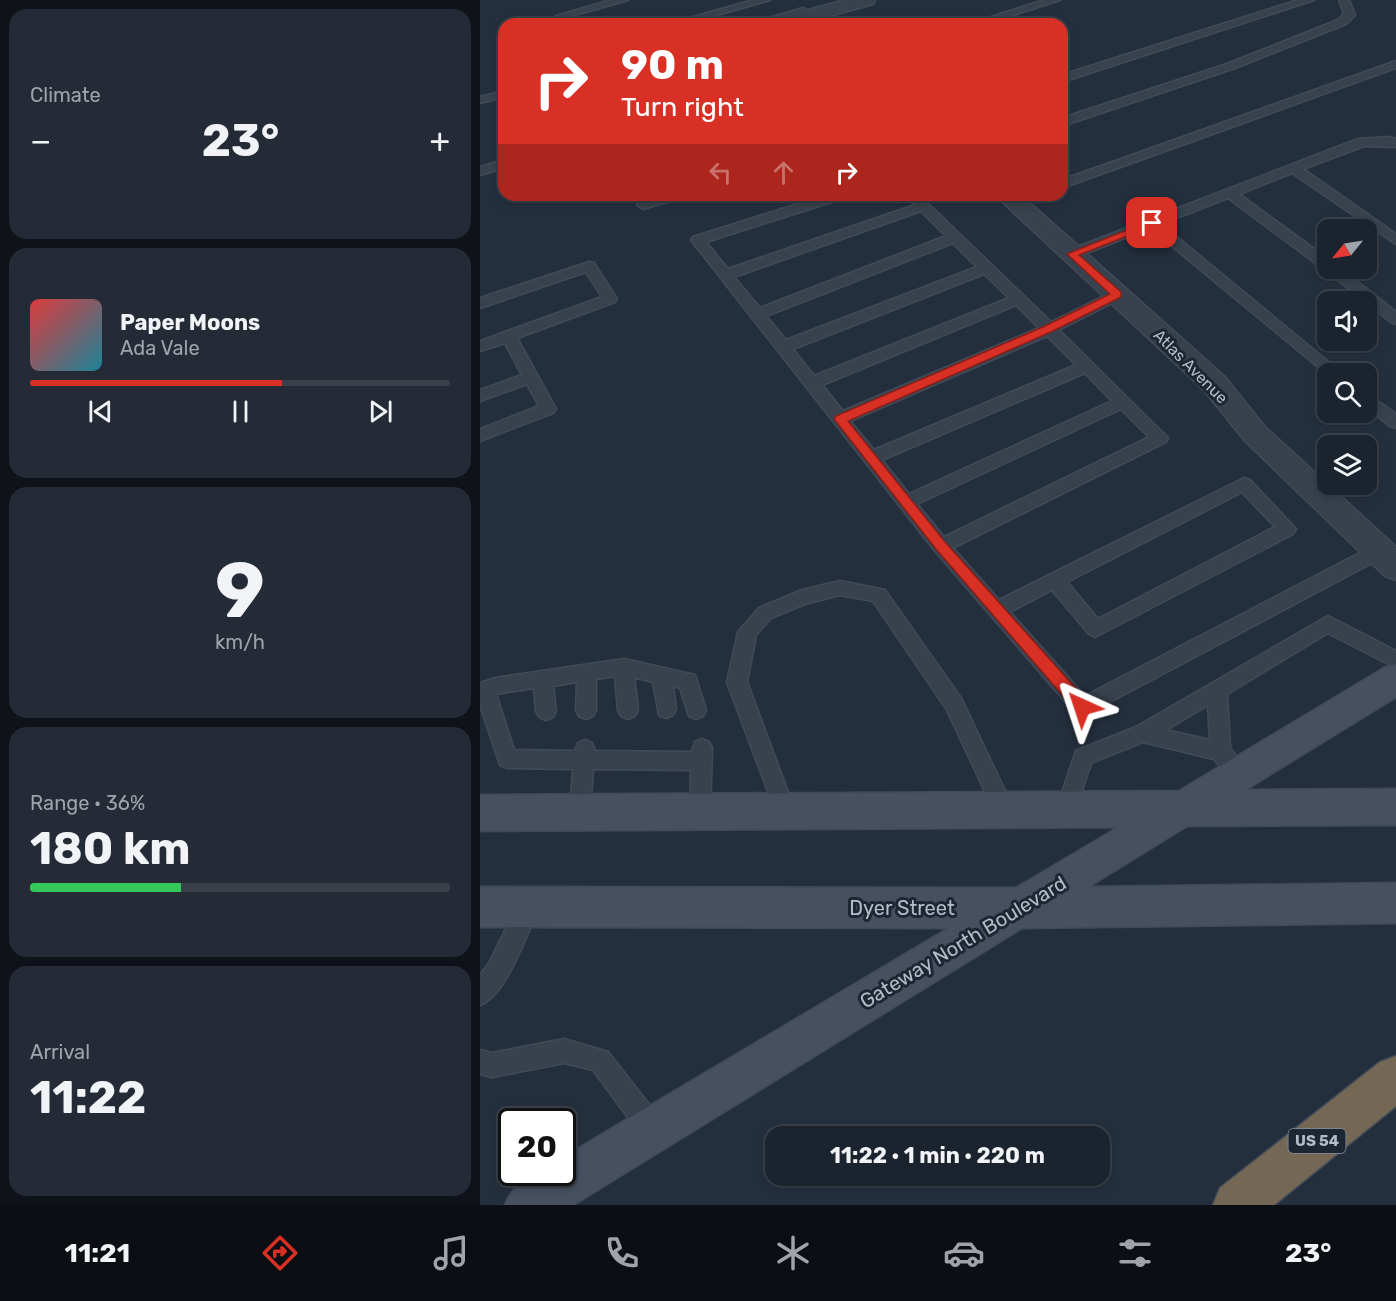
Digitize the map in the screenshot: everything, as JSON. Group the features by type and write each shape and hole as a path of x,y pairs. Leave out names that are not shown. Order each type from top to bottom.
{"highway":[{"name":"US 54","path":"1237,1205 1396,1078"}],"main road":[{"name":"Gateway North Boulevard","path":"529,1205 1179,809 1229,762 1396,679"},
{"path":"480,813 1396,807"},
{"name":"Dyer Street","path":"480,907 1019,908 1396,903"}],"street":[{"path":"805,13 866,0"},
{"name":"Atlas Avenue","path":"1021,201 1072,254 1214,383 1255,434 1388,559"}],"lane":[{"path":"563,18 561,16 623,0"},
{"path":"691,18 732,4 765,0"},
{"path":"995,18 1055,0"},
{"path":"1068,78 1309,0"},
{"path":"1068,120 1231,66 1342,22 1350,15 1344,0"},
{"path":"782,18 805,13"},
{"path":"1068,182 1396,64"},
{"path":"480,100 498,96"},
{"path":"1072,254 1362,142 1396,143"},
{"path":"480,171 498,166"},
{"path":"1293,168 1396,240"},
{"path":"1229,193 1317,258"},
{"path":"643,205 656,201"},
{"path":"820,201 698,240 941,546 1082,707 1388,559"},
{"path":"919,201 1161,438 941,546"},
{"path":"725,275 924,206"},
{"path":"1152,223 1323,363"},
{"path":"757,314 955,237"},
{"path":"480,303 589,266 610,299 480,346"},
{"path":"783,347 987,268"},
{"path":"1344,279 1396,319"},
{"path":"840,419 1049,328 1117,295"},
{"path":"812,383 1019,299"},
{"path":"480,435 548,409 509,336"},
{"path":"871,458 1087,366"},
{"path":"480,396 531,377"},
{"path":"906,502 1123,402"},
{"path":"1377,407 1396,422"},
{"path":"996,610 1054,580 1244,484 1287,529 1095,629 1054,580"},
{"path":"785,812 736,682 747,632 765,612 802,597 840,588 879,595 954,704 1004,810"},
{"path":"1066,810 1083,757 1143,733 1328,624 1396,660"},
{"path":"624,667 628,710"},
{"path":"696,710 688,681 624,667 543,678 482,691 507,759 548,754 702,754 700,812"},
{"path":"586,710 587,672"},
{"path":"662,675 666,709"},
{"path":"543,678 546,711"},
{"path":"1143,733 1229,762 1217,691"},
{"path":"580,812 584,755"},
{"path":"480,994 498,970 528,907"},
{"path":"480,1062 492,1065 564,1051 600,1060 653,1130"}],"route":[{"path":"1082,707 941,546 840,419 1049,328 1117,295 1072,254 1152,223"}]}
